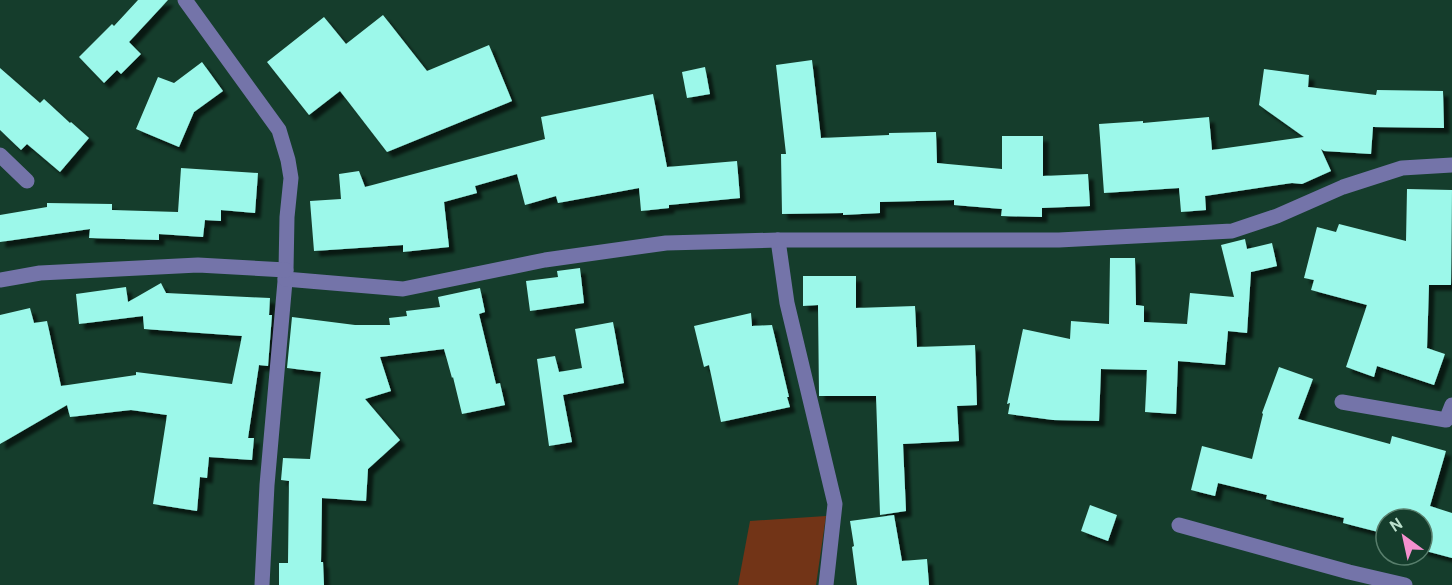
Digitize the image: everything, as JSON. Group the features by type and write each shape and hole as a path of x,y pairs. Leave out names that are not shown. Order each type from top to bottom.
{"street":[{"path":"185,0 279,130 291,178 267,485 262,585"},
{"path":"0,155 27,181"},
{"path":"0,280 40,273 198,265 403,289 545,260 666,243 778,240 1059,240 1232,231 1277,216 1343,187 1402,168 1452,165"},
{"path":"778,240 786,303 835,504 826,585"},
{"path":"1342,402 1446,420 1452,405"},
{"path":"1179,525 1347,579 1405,585"}],"shaded area":[{"path":"826,516 816,585 738,585 750,521"}],"building":[{"path":"138,0 168,0 129,42 141,54 121,74 117,70 104,83 79,57 112,24 114,26"},
{"path":"383,15 427,71 489,45 512,101 387,152 340,91 309,115 267,62 324,17 346,44"},
{"path":"812,60 821,138 936,132 937,163 1002,169 1002,136 1043,136 1043,176 1088,174 1090,206 1042,208 1042,217 1001,216 1002,209 954,205 954,200 880,202 880,213 782,214 781,154 786,154 776,65"},
{"path":"202,62 223,91 194,112 179,147 136,129 158,77 174,83"},
{"path":"705,67 710,94 687,98 682,72"},
{"path":"0,68 40,103 44,99 89,138 60,172 27,144 21,150 0,130"},
{"path":"1264,69 1309,75 1308,87 1376,95 1377,90 1443,91 1444,128 1373,127 1371,154 1321,149 1331,171 1302,184 1292,183 1205,196 1206,210 1181,212 1179,188 1104,193 1099,124 1209,117 1212,150 1304,137 1259,105"},
{"path":"653,94 667,167 737,161 740,198 669,205 669,208 641,211 639,188 558,203 556,196 525,205 517,174 475,186 477,193 444,202 449,247 403,252 403,245 314,251 310,201 341,199 339,174 359,171 365,187 545,139 541,117"},
{"path":"181,168 258,173 255,213 221,210 221,221 205,220 203,237 159,234 159,240 89,238 90,229 0,242 0,215 47,207 47,203 112,204 112,210 178,212"},
{"path":"1407,189 1452,190 1451,285 1429,285 1427,348 1445,354 1434,385 1377,366 1374,377 1346,367 1367,305 1311,290 1314,280 1304,278 1317,227 1336,232 1339,224 1406,241"},
{"path":"1245,239 1247,249 1272,243 1277,266 1251,272 1247,333 1228,331 1225,365 1178,361 1176,414 1145,412 1147,370 1101,369 1099,421 1053,420 1008,414 1010,403 1007,404 1023,329 1070,339 1071,321 1109,324 1110,258 1135,258 1136,305 1144,306 1144,322 1187,324 1190,293 1234,297 1221,245"},
{"path":"580,268 584,303 530,311 526,281 558,277 557,271"},
{"path":"803,276 856,276 856,308 915,306 917,347 975,345 977,405 957,406 959,441 903,444 906,511 880,515 876,396 819,396 818,305 803,306"},
{"path":"161,283 166,293 270,298 269,315 272,315 268,366 259,365 248,438 254,438 252,460 209,457 207,478 200,477 197,511 153,504 167,415 131,410 70,417 67,405 0,444 0,315 30,308 34,323 47,321 61,386 136,375 136,372 232,384 242,336 144,329 143,316 79,324 76,294 126,287 128,302"},
{"path":"480,288 485,312 479,314 496,384 500,383 505,405 462,414 444,349 380,357 391,391 365,399 400,440 368,469 366,501 322,498 321,562 323,562 324,585 279,585 279,563 288,563 289,481 281,480 283,458 310,459 321,372 287,368 292,317 355,325 390,325 389,318 407,316 406,311 440,307 438,297"},
{"path":"751,313 752,326 772,325 790,407 721,422 709,365 704,367 694,326"},
{"path":"613,322 624,383 563,395 572,442 549,446 537,359 555,356 559,372 582,368 575,329"},
{"path":"1279,367 1313,379 1298,419 1390,444 1392,436 1446,451 1430,506 1433,507 1374,507 1374,531 1343,523 1344,518 1266,499 1267,495 1218,483 1215,496 1191,490 1202,446 1252,459 1262,413"},
{"path":"1090,505 1117,515 1108,541 1081,531"},
{"path":"1434,507 1452,513 1452,558 1434,553"},
{"path":"894,515 902,561 927,559 929,585 857,585 850,521"}]}
